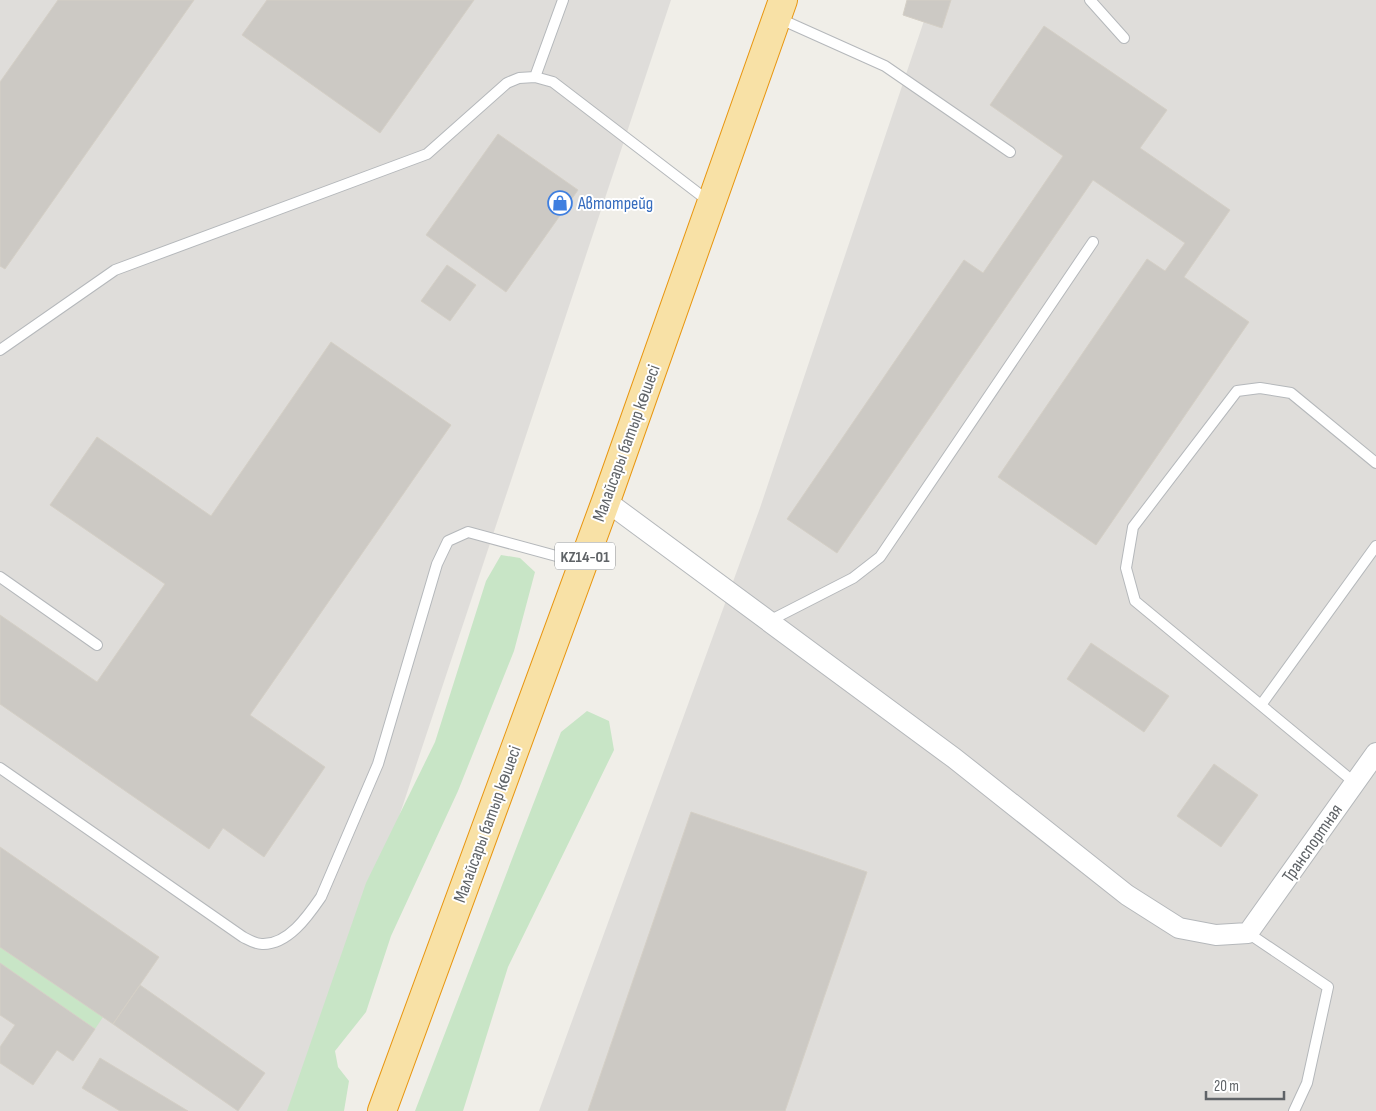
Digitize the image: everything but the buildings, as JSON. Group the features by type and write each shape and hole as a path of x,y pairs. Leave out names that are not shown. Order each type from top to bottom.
{"highway":[{"name":"Малайсары батыр көшесі","path":"382,1111 606,501 780,9"}],"street":[{"path":"606,501 954,758 1127,895 1179,928 1216,936 1248,933"},
{"name":"Транспортная","path":"1248,933 1376,752"}],"lane":[{"path":"535,77 563,0"},
{"path":"1090,0 1124,38"},
{"path":"780,9 885,66 1010,152"},
{"path":"0,350 115,270 427,154 497,90 519,78 535,77 553,82 712,204"},
{"path":"769,621 853,578 880,557 1093,242"},
{"path":"1354,783 1135,601 1126,568 1133,527 1237,390 1274,389 1291,393 1376,463"},
{"path":"0,768 243,937 260,944 276,942 308,916 321,897 378,764 437,564 448,541 468,532 583,563"},
{"path":"1261,705 1376,546"},
{"path":"0,577 97,645"},
{"path":"1248,933 1328,987 1307,1084 1294,1111"}],"shaded area":[{"path":"0,0 671,0 301,1111 0,1111"},
{"path":"931,0 1376,0 1376,1111 539,1111 760,508"}],"green space":[{"path":"501,555 520,558 535,572 514,651 458,791 391,936 366,1012 335,1051 338,1067 349,1081 344,1111 287,1111 366,883 435,742 486,581"},
{"path":"587,711 609,721 614,750 508,967 463,1111 415,1111 561,732"},
{"path":"0,947 103,1017 95,1029 0,963"}],"place":[{"name":"Автотрейд","path":"560,203"}]}
